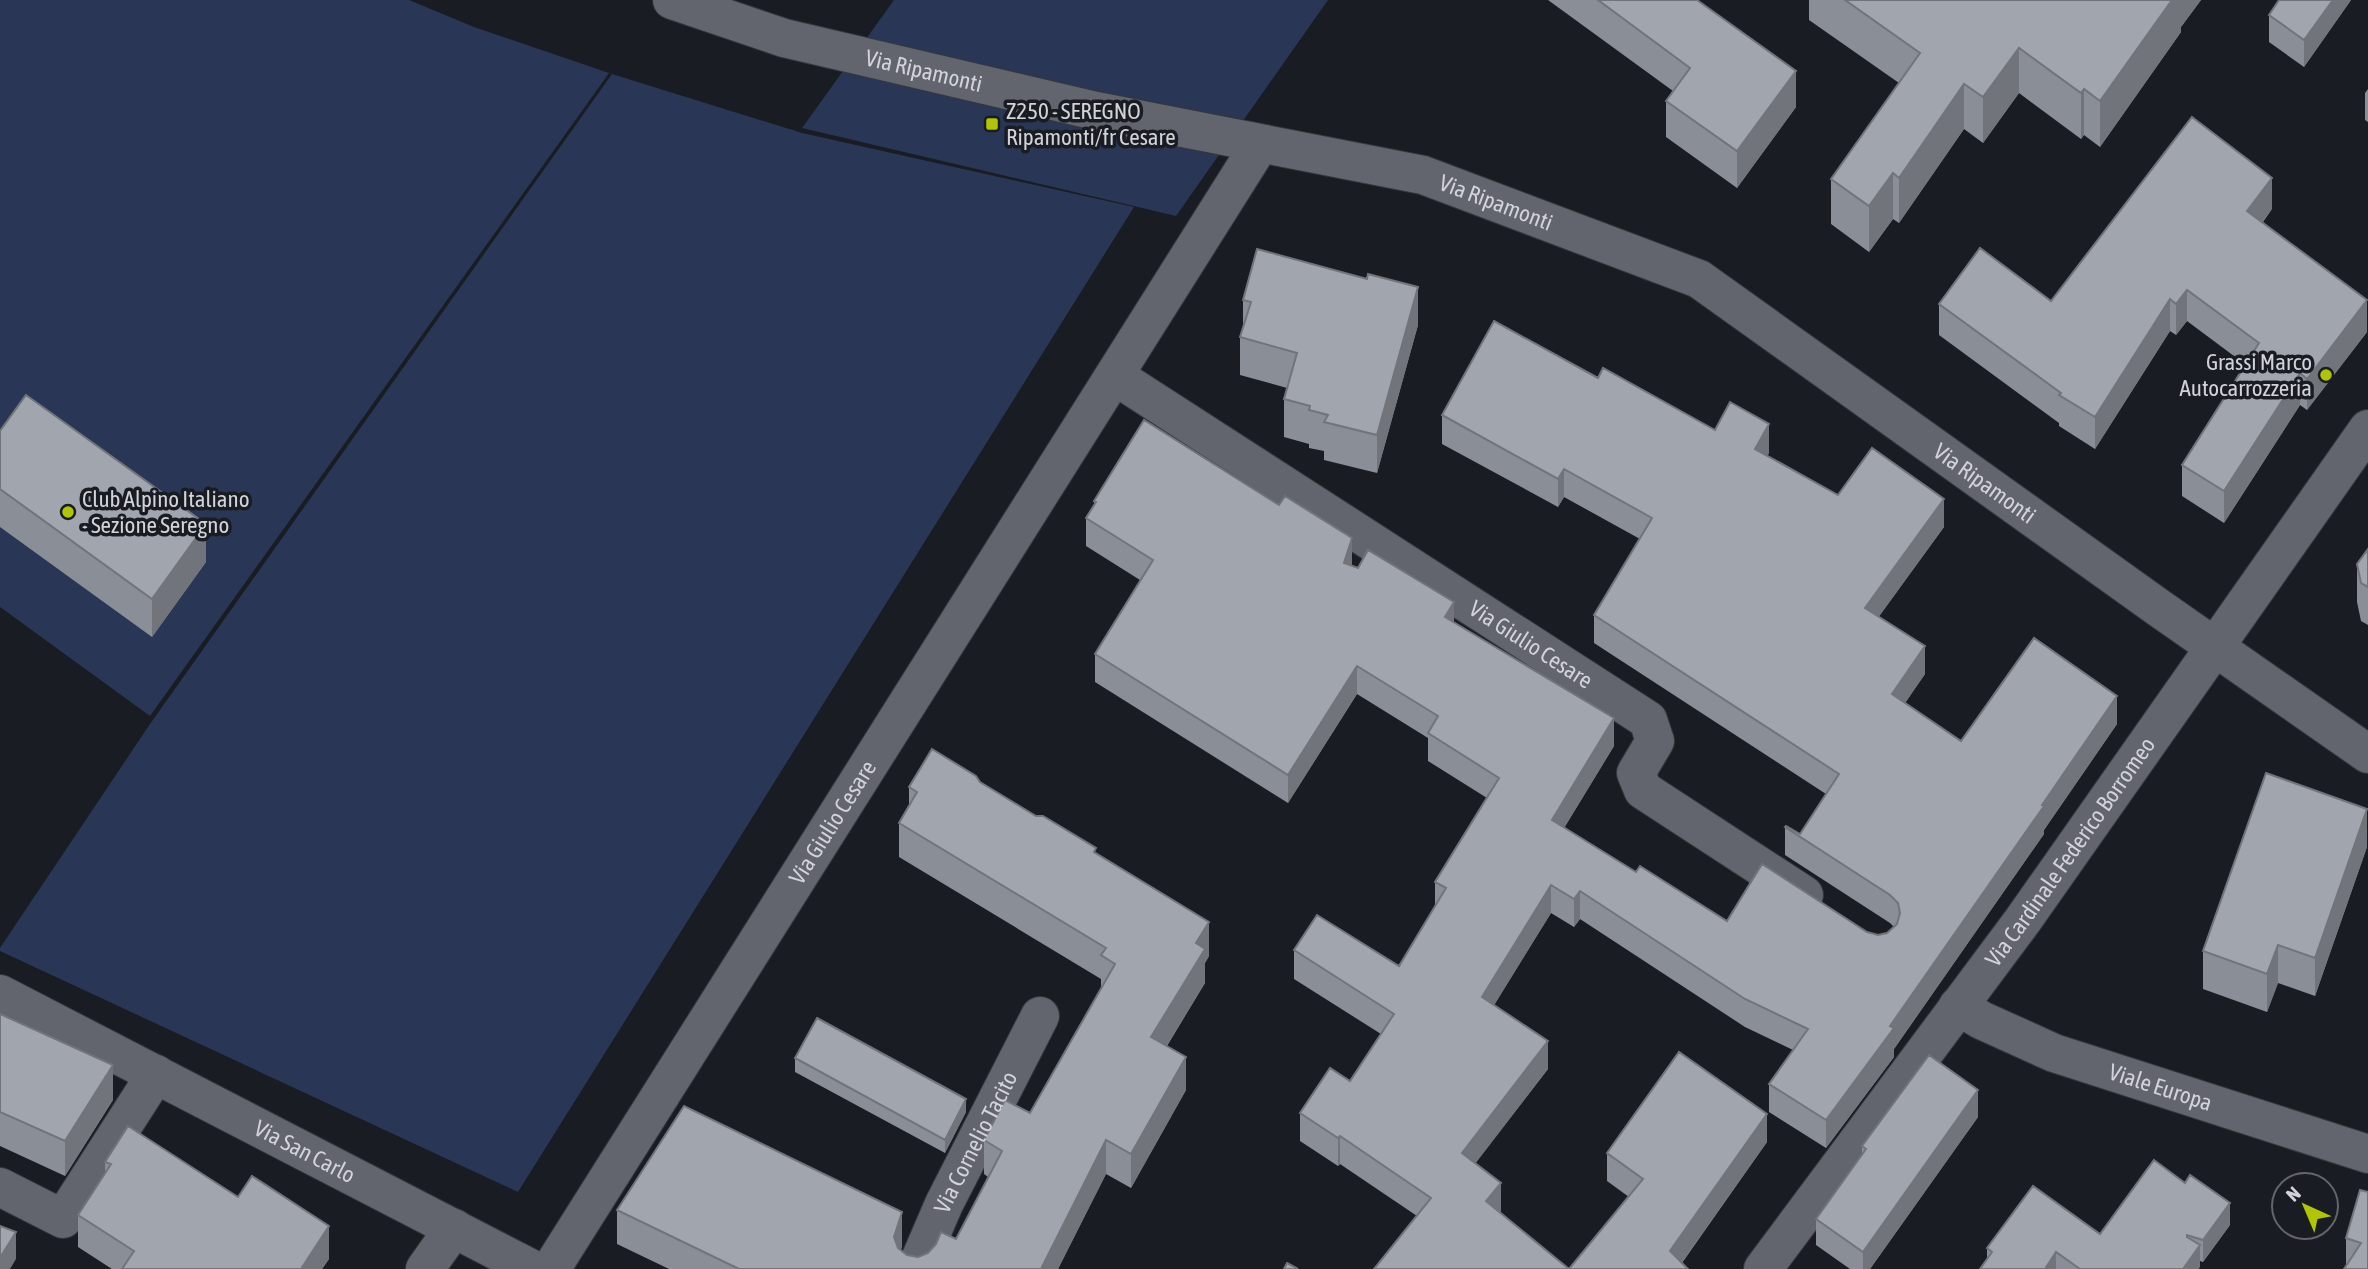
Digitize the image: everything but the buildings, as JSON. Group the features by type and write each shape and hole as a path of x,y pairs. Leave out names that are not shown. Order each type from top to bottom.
{"street":[{"name":"Via Ripamonti","path":"672,0 798,41 1096,111 1423,175 1699,279 2368,754"},
{"name":"Via Giulio Cesare","path":"551,1269 1260,144"},
{"name":"Via Giulio Cesare","path":"1115,376 1648,720 1655,741 1636,773 1643,790 1832,913"},
{"name":"Via Cardinale Federico Borromeo","path":"1763,1269 2023,920 2368,429"},
{"name":"Via San Carlo","path":"0,994 532,1269"},
{"name":"Viale Europa","path":"1958,1006 1981,1020 2054,1053 2368,1154"},
{"name":"Via Cornelio Tacito","path":"916,1269 968,1156 1040,1016"},
{"path":"0,1187 63,1219 156,1074"},
{"path":"896,1214 932,1232"},
{"path":"425,1269 454,1228"}],"shaded area":[{"path":"0,0 409,0 474,27 609,73 150,716 0,607"},
{"path":"894,0 1328,0 1176,216 802,128"},
{"path":"612,74 802,133 1134,207 518,1192 0,951 0,948 150,724"}],"place":[{"name":"Z250 - SEREGNO Ripamonti/fr Cesare","path":"992,124"},
{"name":"Grassi Marco Autocarrozzeria","path":"2326,375"},
{"name":"Club Alpino Italiano - Sezione Seregno","path":"68,512"}]}
